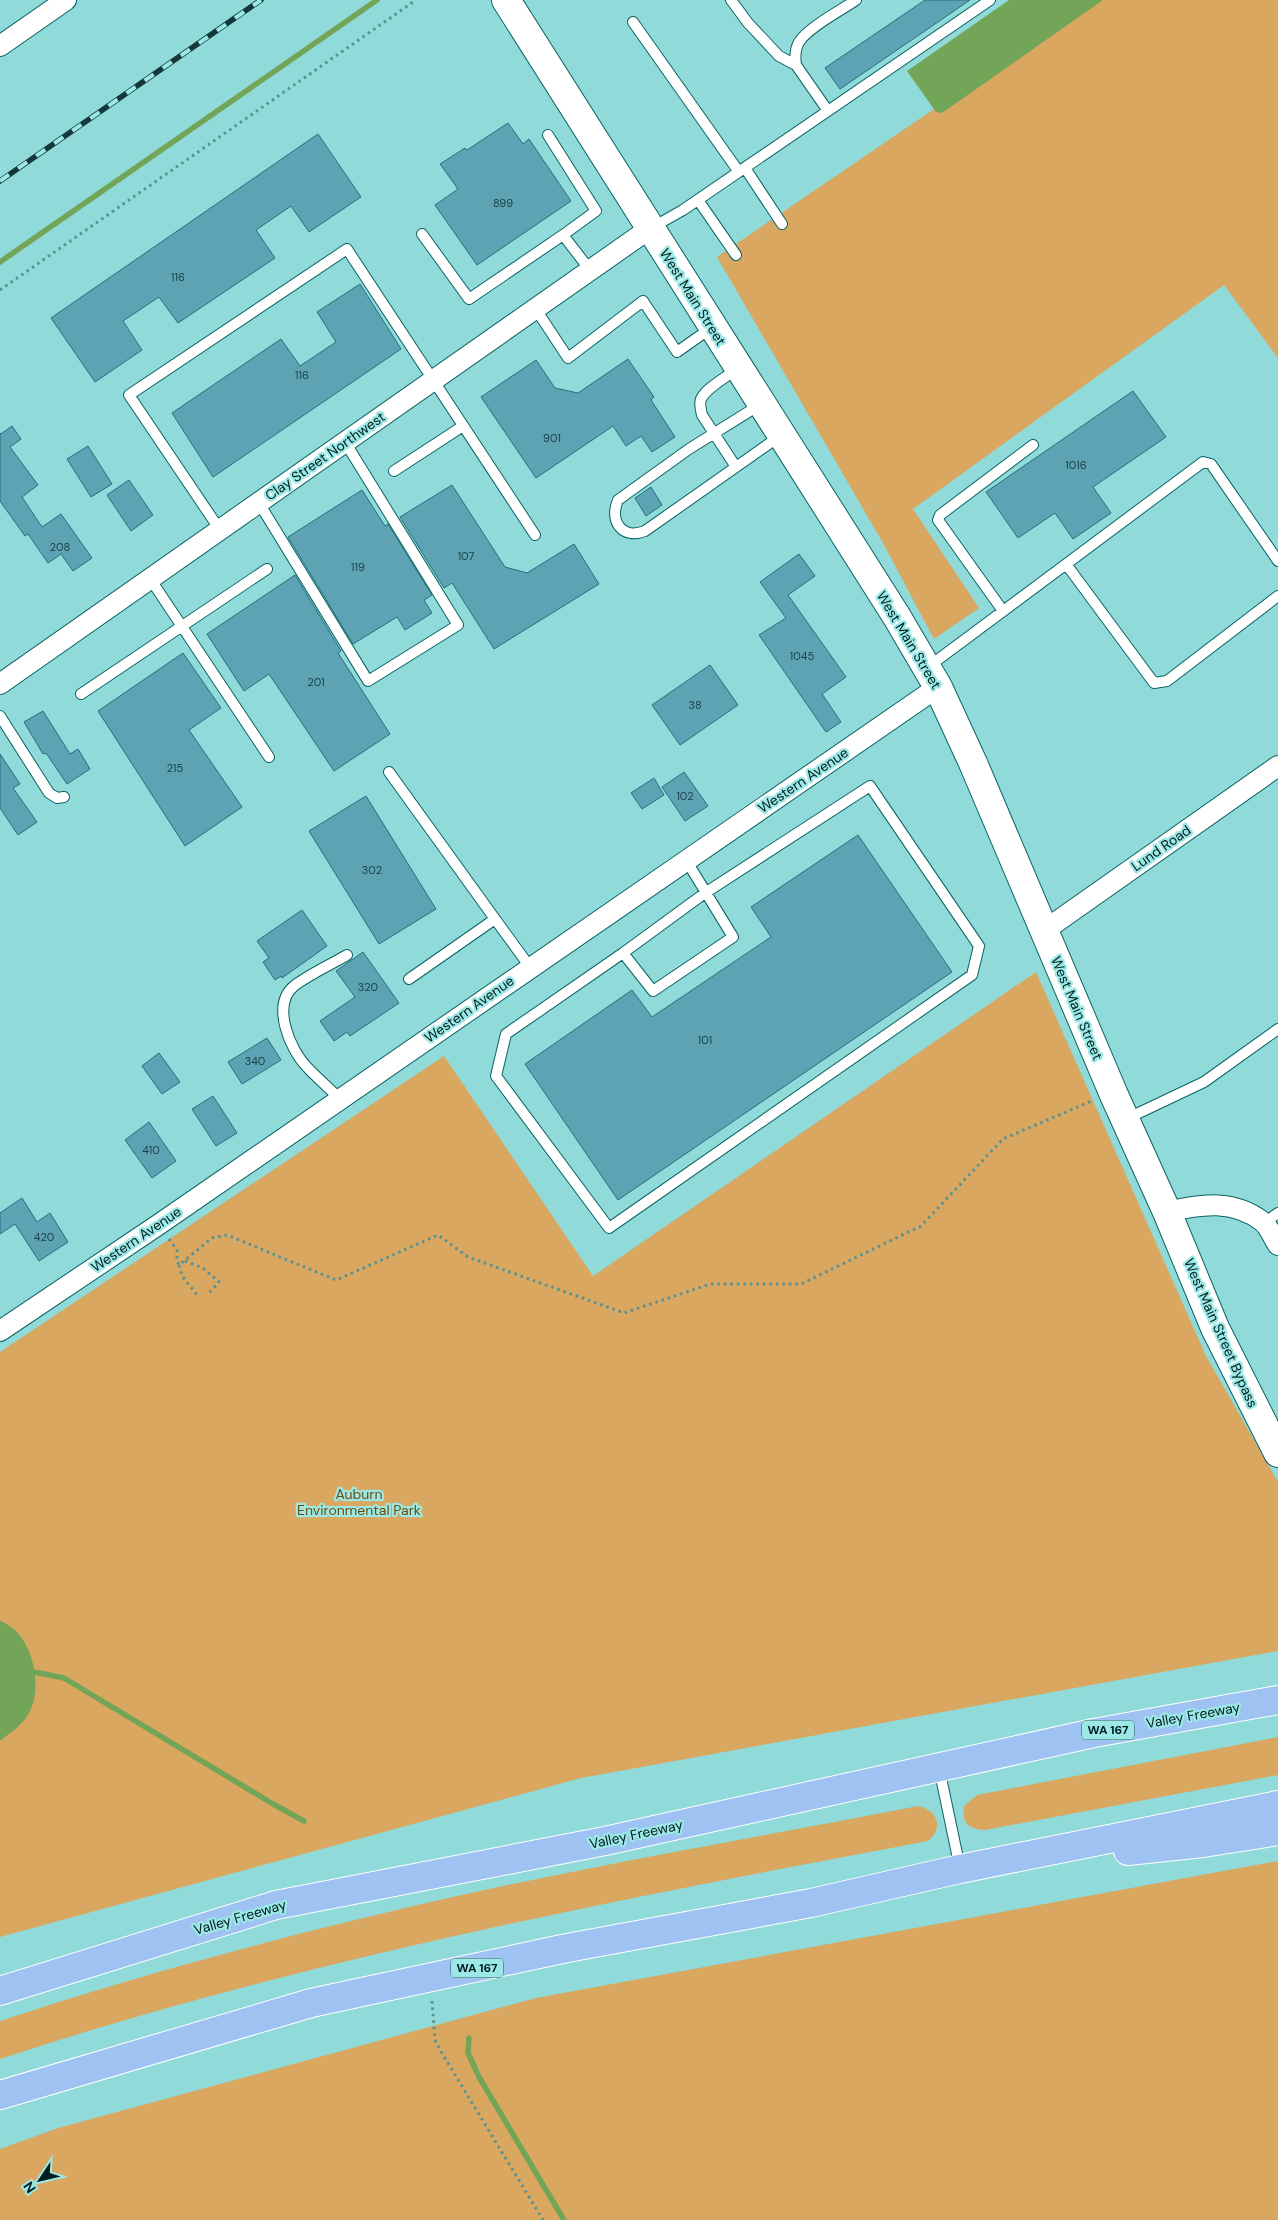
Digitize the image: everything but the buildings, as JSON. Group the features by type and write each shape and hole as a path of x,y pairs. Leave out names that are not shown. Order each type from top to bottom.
{"highway":[{"path":"1132,1726 1210,1699 1278,1683"},
{"name":"Valley Freeway","path":"0,1991 276,1906 605,1841 1132,1726 1278,1700"},
{"name":"WA 167","path":"0,2094 311,2003 567,1948 811,1903 960,1869 1278,1804"},
{"path":"960,1869 1203,1843 1278,1831"}],"main road":[{"name":"West Main Street","path":"506,0 897,618 932,678 1045,930 1125,1119 1167,1212"},
{"name":"West Main Street Bypass","path":"1167,1212 1215,1328 1278,1453"}],"street":[{"path":"0,46 66,0"},
{"name":"Clay Street Northwest","path":"0,684 650,229"},
{"name":"Western Avenue","path":"0,1331 158,1225 339,1098 686,860 932,678"},
{"name":"Lund Road","path":"1045,930 1278,766"},
{"path":"1167,1212 1196,1205 1234,1207 1271,1218 1278,1245"}],"lane":[{"path":"731,0 748,23 779,56 796,66 828,111"},
{"path":"796,66 795,55 798,44 805,35 856,0"},
{"path":"650,229 698,200 990,0"},
{"path":"633,22 782,224"},
{"path":"422,234 470,299 596,211 548,135"},
{"path":"698,200 736,255"},
{"path":"563,235 590,270"},
{"path":"220,530 129,395 347,249 535,534"},
{"path":"535,308 568,358 643,301 677,352 712,327"},
{"path":"736,467 702,415 700,406 701,400 707,392 738,368"},
{"path":"761,404 714,433 618,500 614,508 615,519 629,534 645,532 781,435"},
{"path":"394,471 463,426"},
{"path":"259,503 368,681 458,625 345,442"},
{"path":"1003,611 938,520 940,515 1032,445"},
{"path":"932,678 1003,611 1203,462 1211,464 1278,561"},
{"path":"1066,564 1154,683 1167,681 1278,596"},
{"path":"81,694 267,569"},
{"path":"150,580 269,757"},
{"path":"0,716 49,793 57,798 64,796"},
{"path":"389,772 530,967"},
{"path":"870,786 979,946 972,975 609,1228 496,1076 506,1034 624,953 705,893 870,786"},
{"path":"624,953 653,991 733,937 686,860"},
{"path":"409,979 495,919"},
{"path":"339,1098 305,1065 290,1038 283,1018 284,1000 293,987 347,955"},
{"path":"1125,1119 1204,1082 1278,1029"},
{"path":"939,1768 960,1869"}],"path":[{"path":"0,290 416,0"},
{"path":"179,1265 212,1238 227,1236 336,1280 438,1235 468,1257 624,1313 710,1284 801,1284 921,1226 1003,1139 1095,1100"},
{"path":"158,1225 177,1250 177,1261 182,1276 198,1296"},
{"path":"184,1261 203,1268 219,1282 208,1294"},
{"path":"430,1978 435,2040 543,2220"}],"green space":[{"path":"1094,0 1278,0 1278,358 1224,285 913,509 979,608 934,639 883,543 717,257"},
{"name":"Auburn Environmental Park","path":"1036,972 1206,1356 1278,1482 1278,1651 581,1778 0,1937 0,1352 444,1056 593,1276"},
{"path":"1278,1737 1278,1775 985,1830 970,1827 965,1821 964,1806 977,1795"},
{"path":"918,1806 930,1811 936,1820 936,1831 928,1841 577,1910 345,1962 229,1991 114,2023 0,2059 0,2021 113,1985 227,1953 457,1896 630,1860"},
{"path":"1278,1861 1278,2220 0,2220 0,2149 58,2128 536,1998"}],"shaded area":[{"path":"1009,0 1103,0 942,113 936,112 907,71"},
{"path":"0,1621 11,1627 20,1636 27,1648 35,1676 35,1690 33,1703 28,1715 19,1726 0,1741"}],"waterway":[{"path":"0,262 377,0"},
{"path":"26,1673 34,1672 64,1678 304,1821"},
{"path":"469,2038 468,2053 479,2077 564,2220"}],"railway":[{"path":"0,181 261,0"}]}
